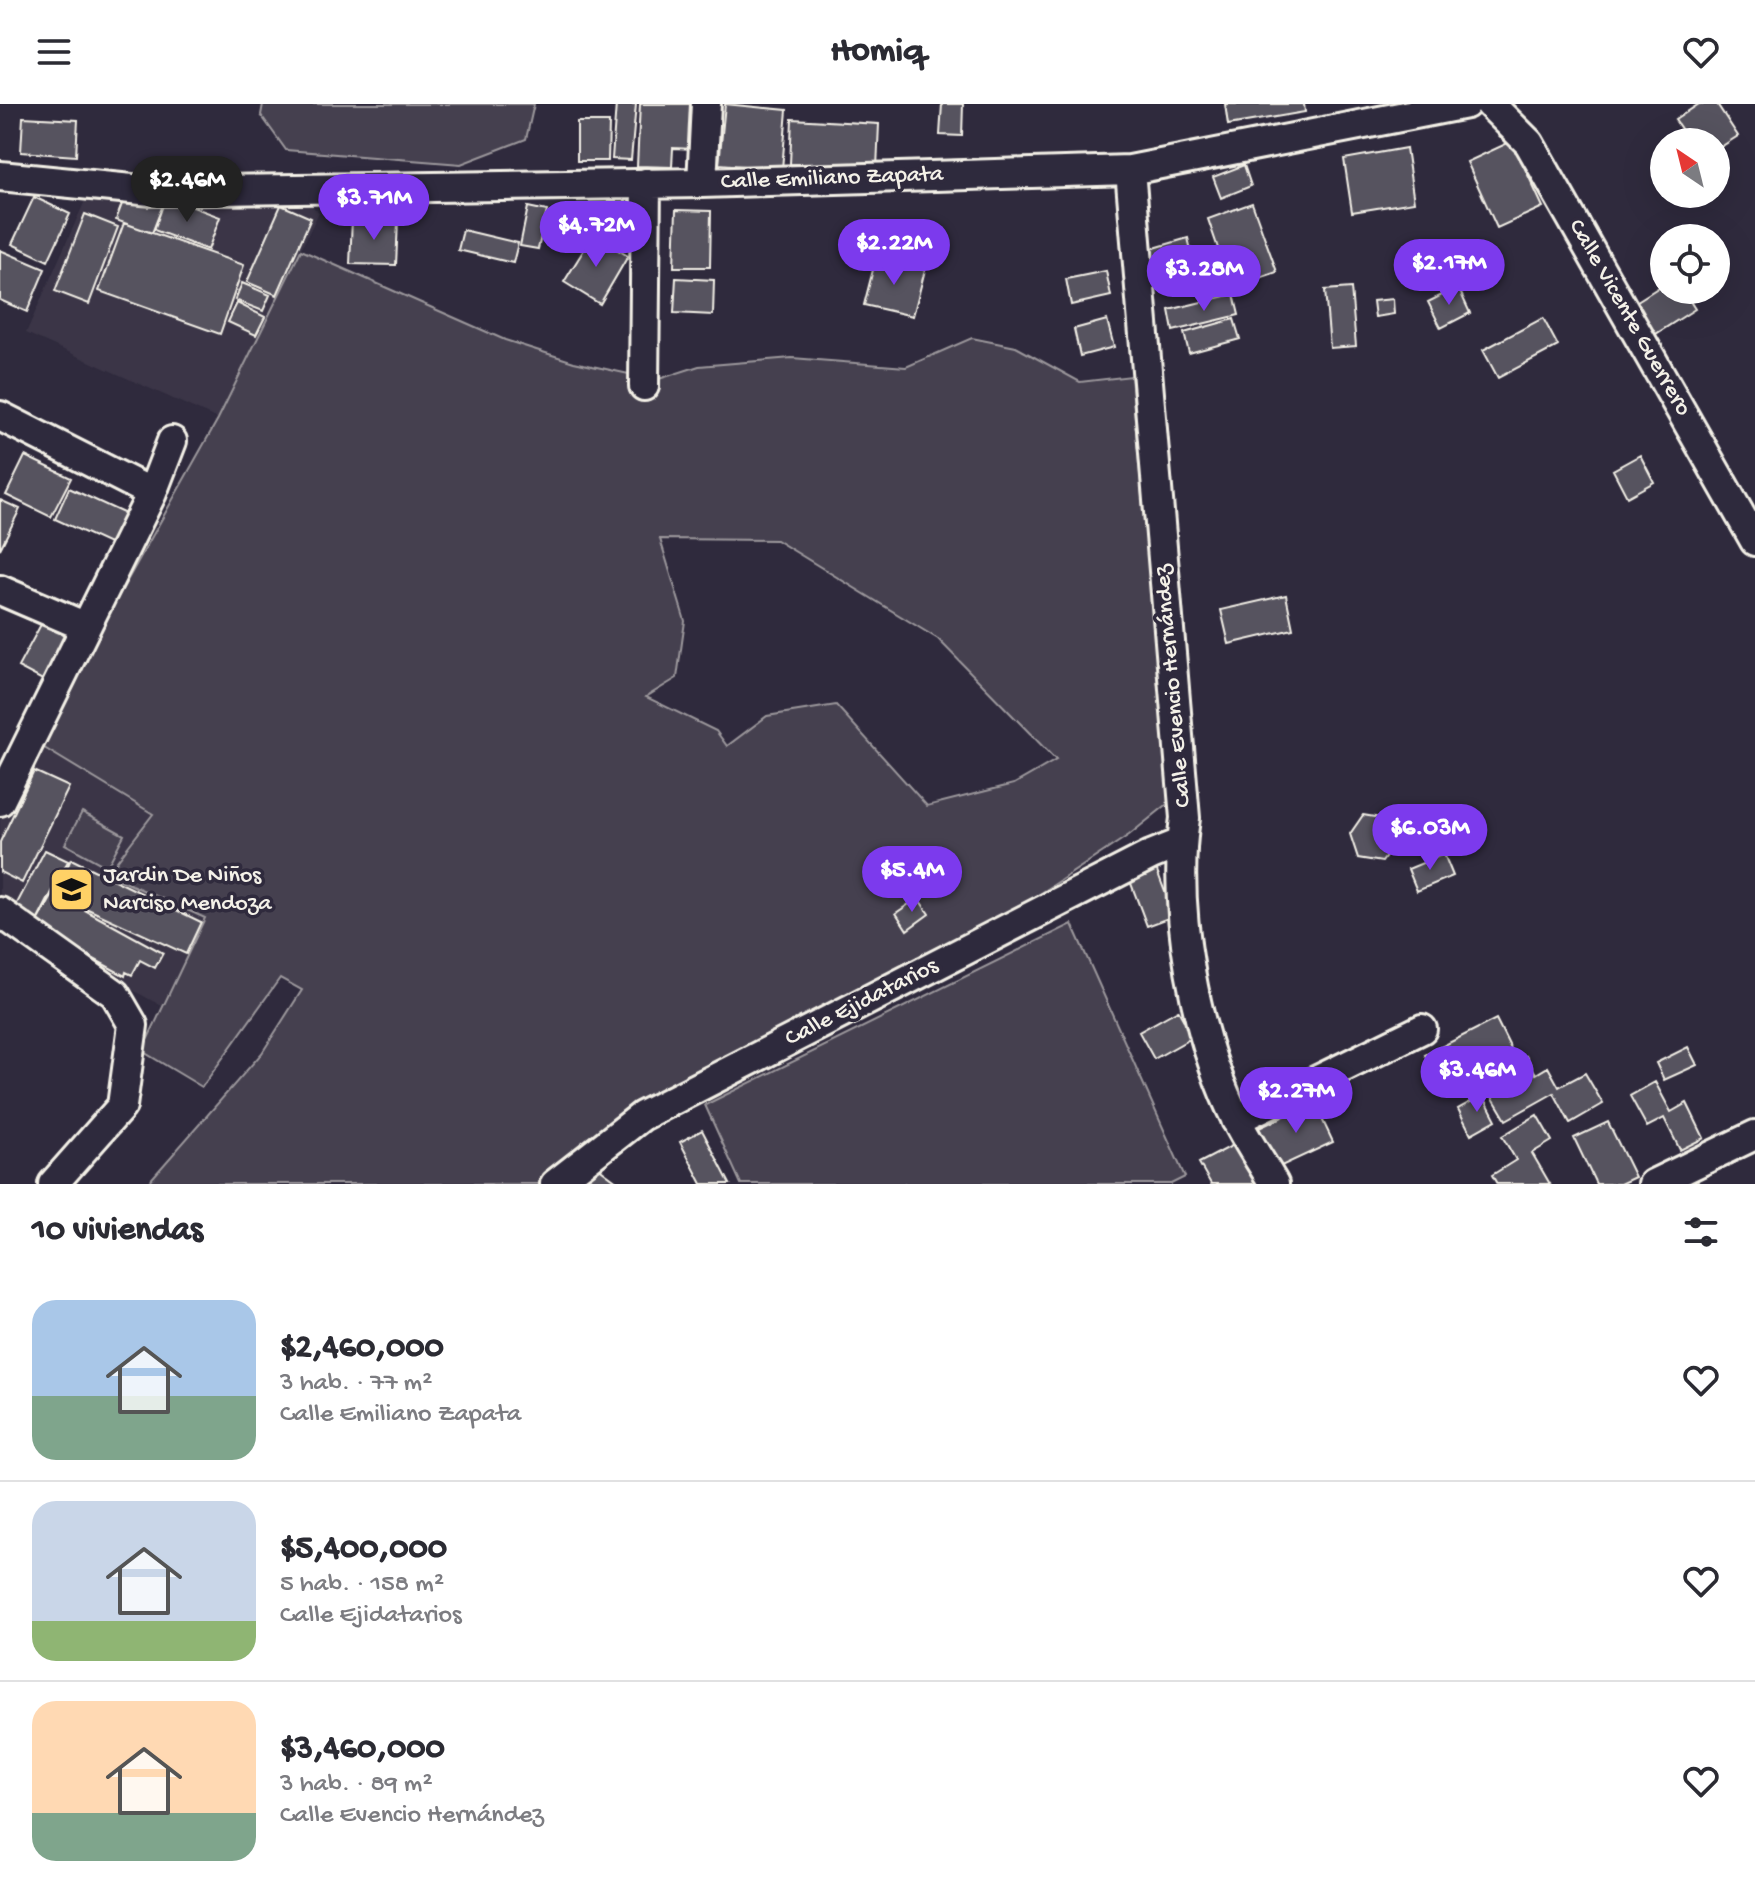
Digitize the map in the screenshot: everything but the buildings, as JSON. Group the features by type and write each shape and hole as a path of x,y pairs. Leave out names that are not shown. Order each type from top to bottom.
{"street":[{"path":"702,183 706,104"},
{"name":"Calle Emiliano Zapata","path":"0,176 152,191 702,183 1130,170 1466,104"},
{"name":"Calle Vicente Guerrero","path":"1490,104 1529,143 1755,541"},
{"name":"Calle Evencio Hernández","path":"1130,170 1185,818 1181,843 1186,948 1207,1042 1236,1120 1274,1184"},
{"path":"644,386 646,183"},
{"path":"0,416 152,493"},
{"path":"0,801 10,755 84,626 152,493 172,441"},
{"path":"0,590 84,626"},
{"name":"Calle Ejidatarios","path":"555,1184 642,1116 1151,855 1181,843"},
{"path":"0,912 115,994 133,1025 122,1106 53,1184"},
{"path":"1236,1120 1422,1029"},
{"path":"1653,1184 1755,1135"}],"shaded area":[{"path":"263,104 534,104 526,139 461,164 286,150 261,115"},
{"path":"88,194 297,194 319,212 218,419 26,333"},
{"path":"301,250 505,340 574,362 656,380 699,366 792,358 906,367 972,338 1016,347 1080,382 1131,376 1170,802 1129,835 1005,917 542,1184 147,1184 262,1053 302,990 280,978 202,1087 142,1051 205,918 107,874 153,814 36,743 218,419","holes":["660,539 776,540 938,639 1056,760 1014,784 927,806 836,705 767,716 727,746 716,731 646,697 677,678 685,621"]},
{"name":"Jardin De Niños Narciso Mendoza","path":"36,743 153,815 206,918 162,1006 85,964 0,907 0,816"},
{"path":"82,812 124,835 107,867 65,844"},
{"path":"1072,924 1185,1177 1171,1184 741,1184 705,1105"}],"place":[{"name":"Jardin De Niños Narciso Mendoza","path":"72,890"}]}
